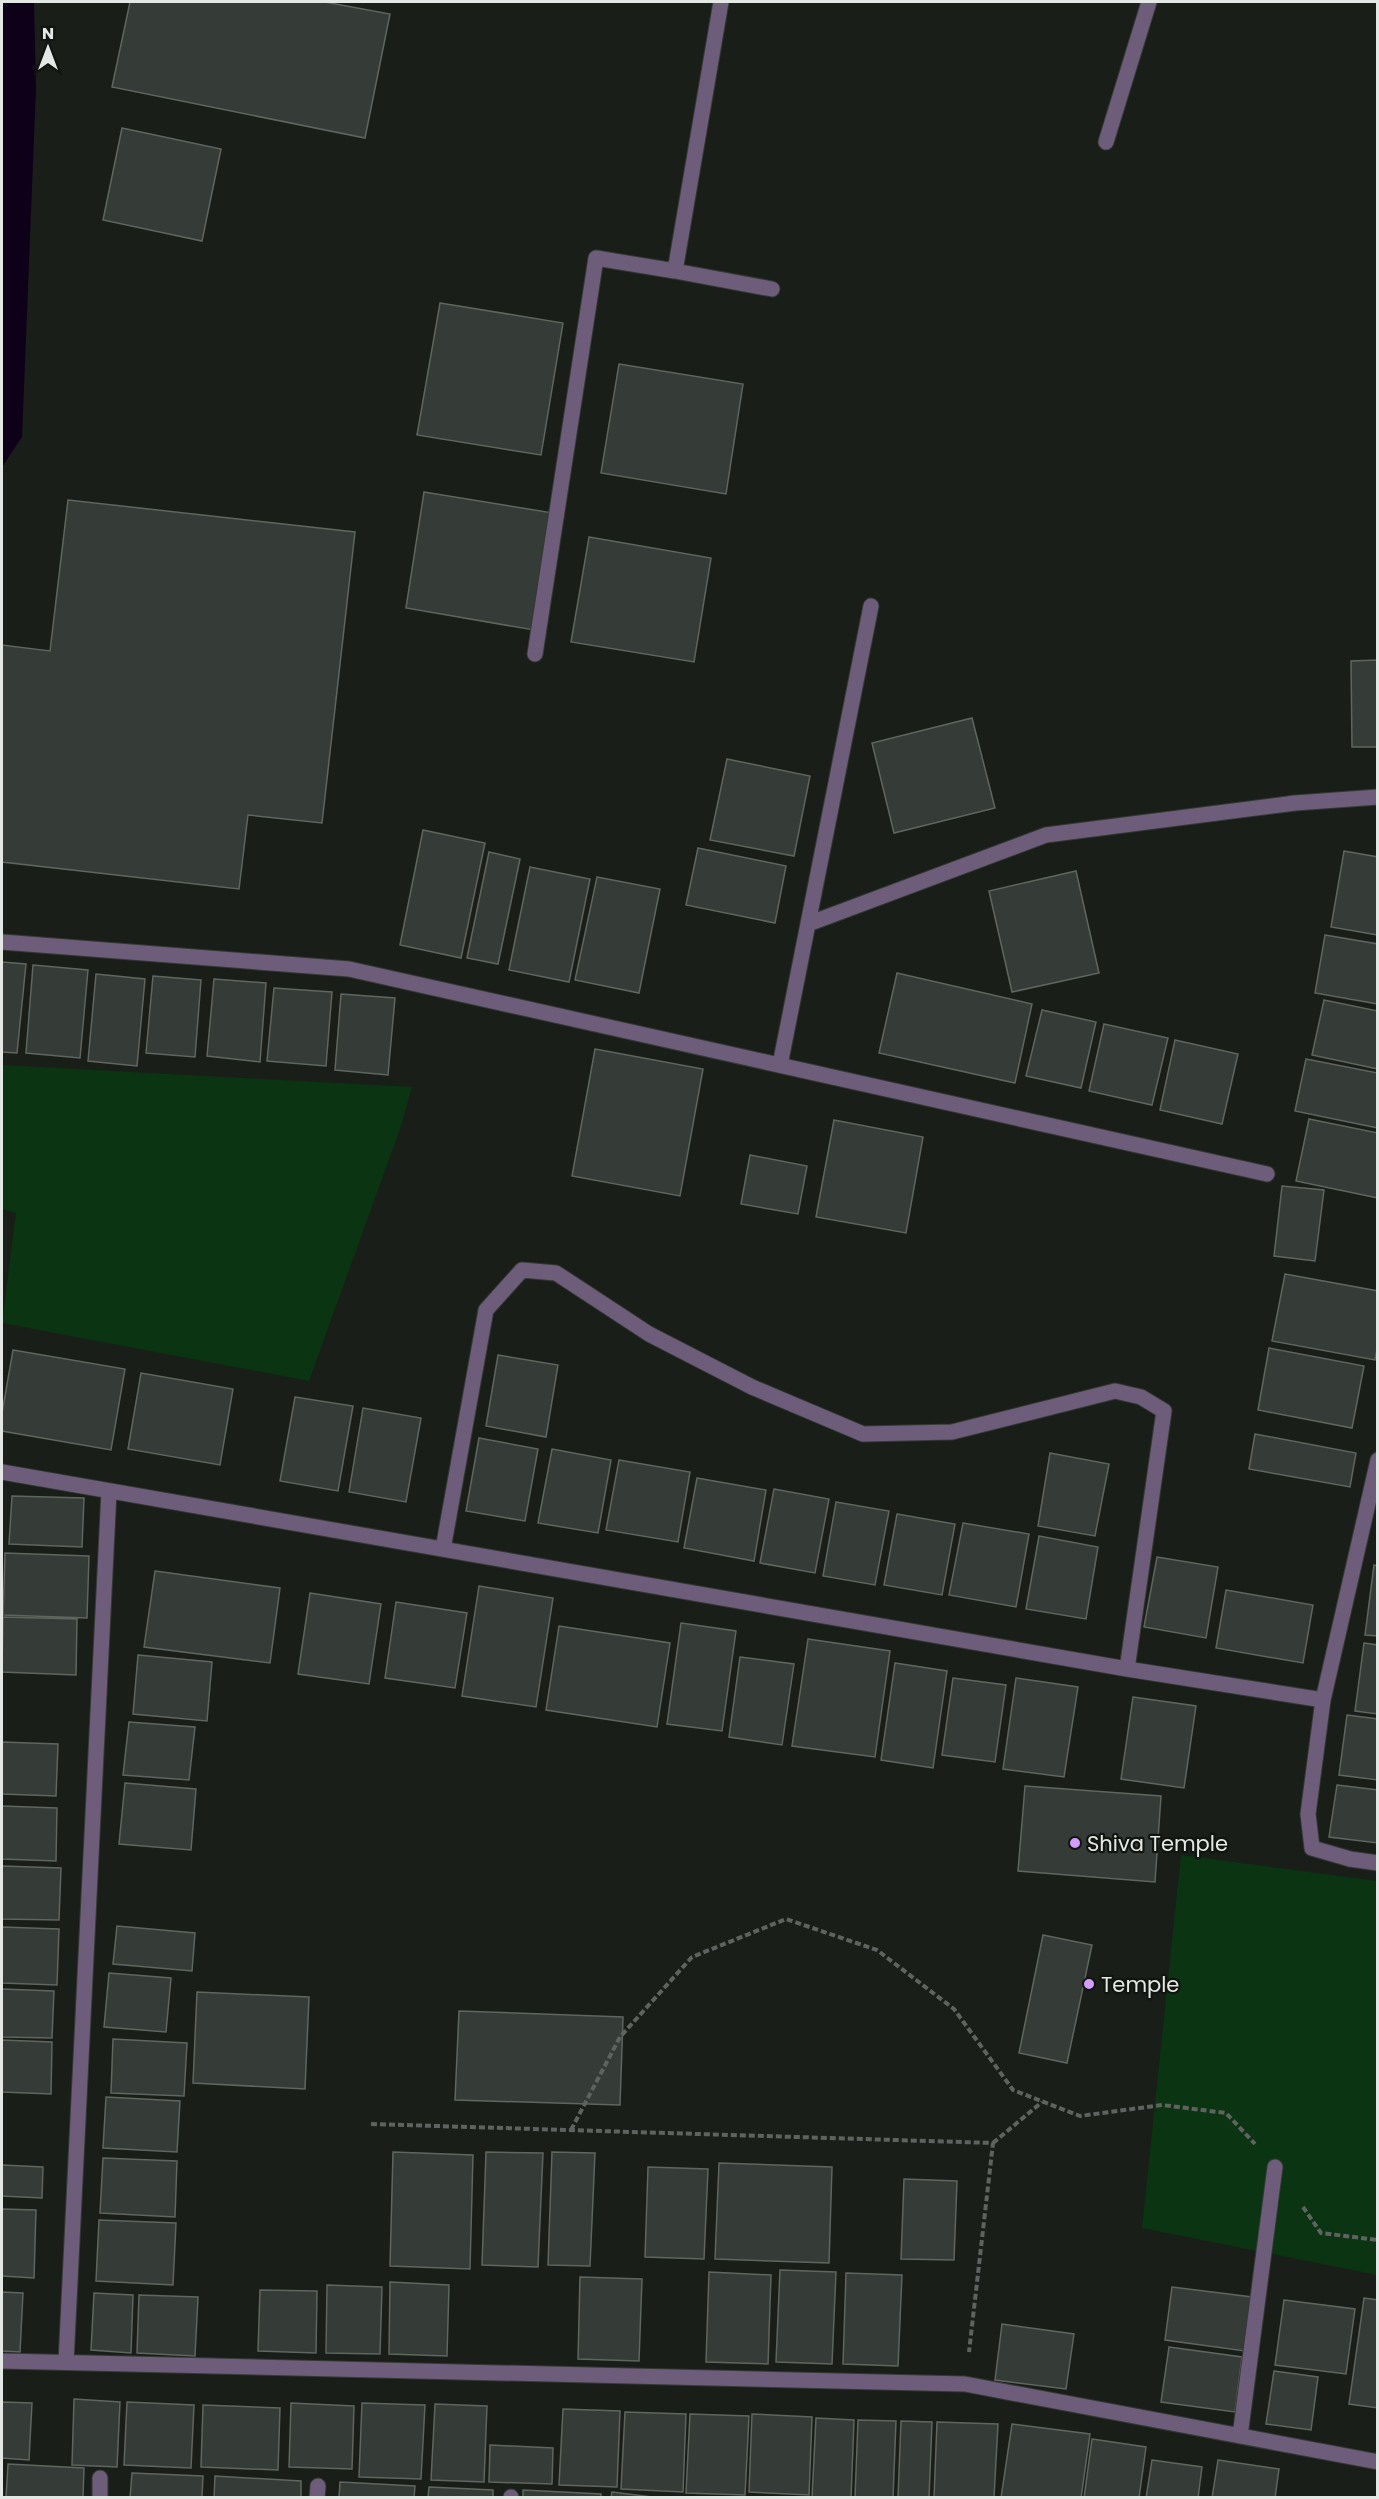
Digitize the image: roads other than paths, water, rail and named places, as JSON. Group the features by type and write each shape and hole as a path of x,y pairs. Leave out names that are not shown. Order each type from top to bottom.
{"street":[{"path":"675,271 721,2"},
{"path":"1106,142 1149,2"},
{"path":"535,654 596,258 772,290"},
{"path":"780,1065 871,606"},
{"path":"808,924 1046,835 1295,803 1377,797"},
{"path":"2,942 349,969 1267,1174"},
{"path":"443,1549 486,1310 522,1270 556,1273 660,1339 752,1387 863,1434 952,1432 1115,1391 1141,1396 1164,1411 1127,1669"},
{"path":"1377,1460 1323,1700 1308,1814 1312,1848 1350,1859 1377,1863"},
{"path":"2,1472 1127,1669 1323,1700"},
{"path":"66,2362 109,1491"},
{"path":"1240,2436 1275,2167"},
{"path":"2,2361 965,2384 1377,2462"},
{"path":"100,2478 100,2498"}],"place":[{"name":"Shiva Temple","path":"1075,1843"},
{"name":"Temple","path":"1089,1984"}]}
